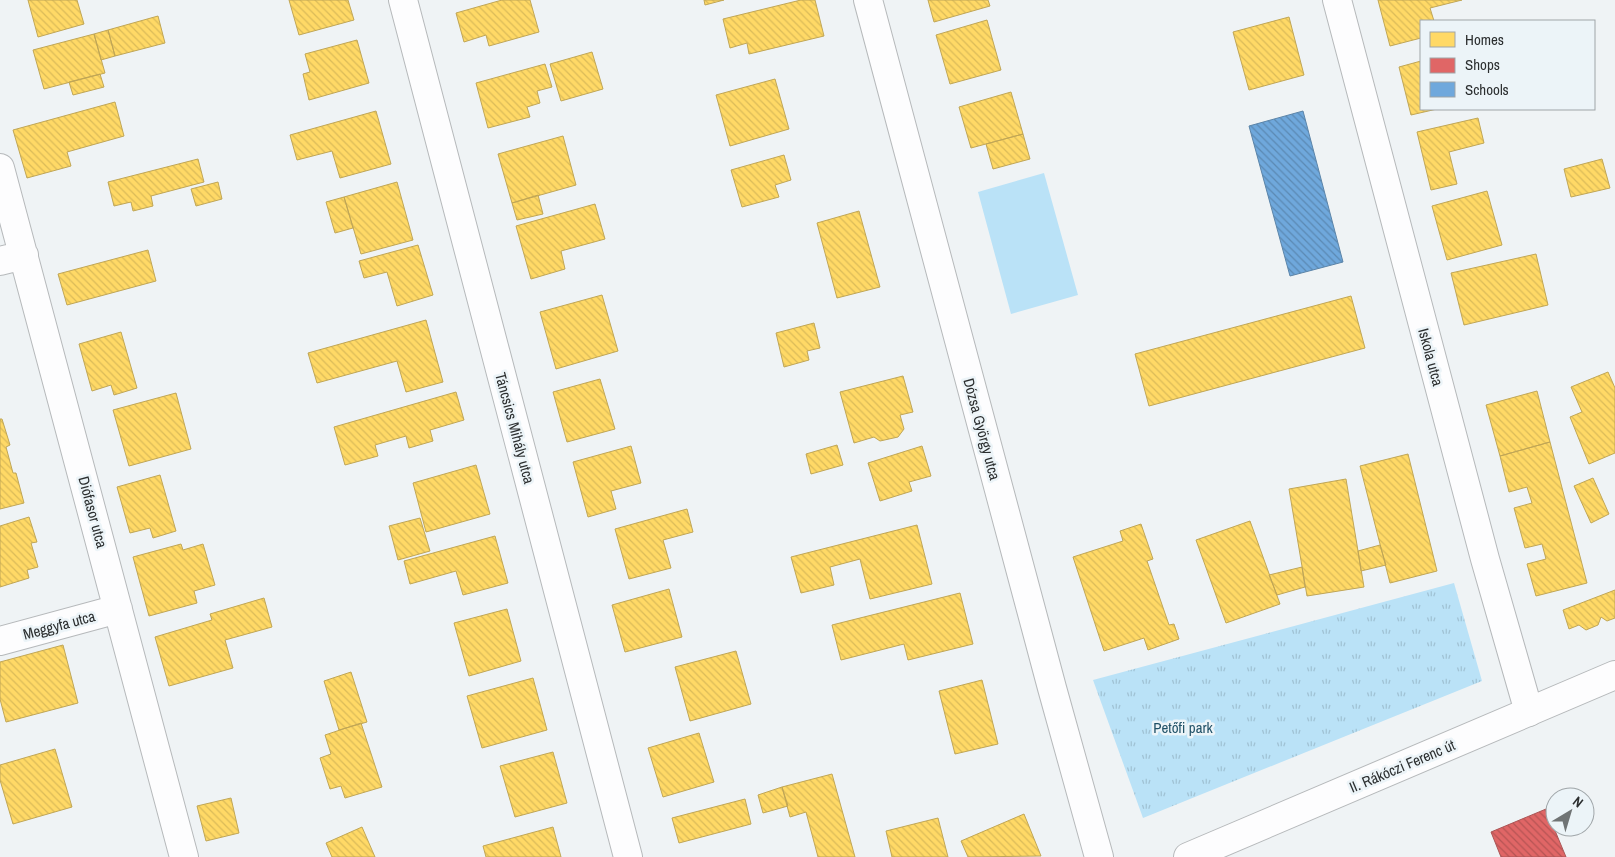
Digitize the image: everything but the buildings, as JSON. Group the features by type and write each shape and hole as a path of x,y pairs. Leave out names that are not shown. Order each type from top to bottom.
{"street":[{"name":"Táncsics Mihály utca","path":"402,0 628,857"},
{"name":"Dózsa György utca","path":"868,0 1099,857"},
{"name":"Iskola utca","path":"1337,0 1485,559 1529,712"},
{"name":"Diófasor utca","path":"0,168 12,258 118,609 184,857"},
{"name":"Meggyfa utca","path":"0,641 118,609"},
{"name":"II. Rákóczi Ferenc út","path":"1188,857 1615,675"}],"green space":[{"path":"1044,173 1078,295 1011,314 978,192"},
{"name":"Petőfi park","path":"1454,583 1482,681 1143,818 1093,680"}]}
